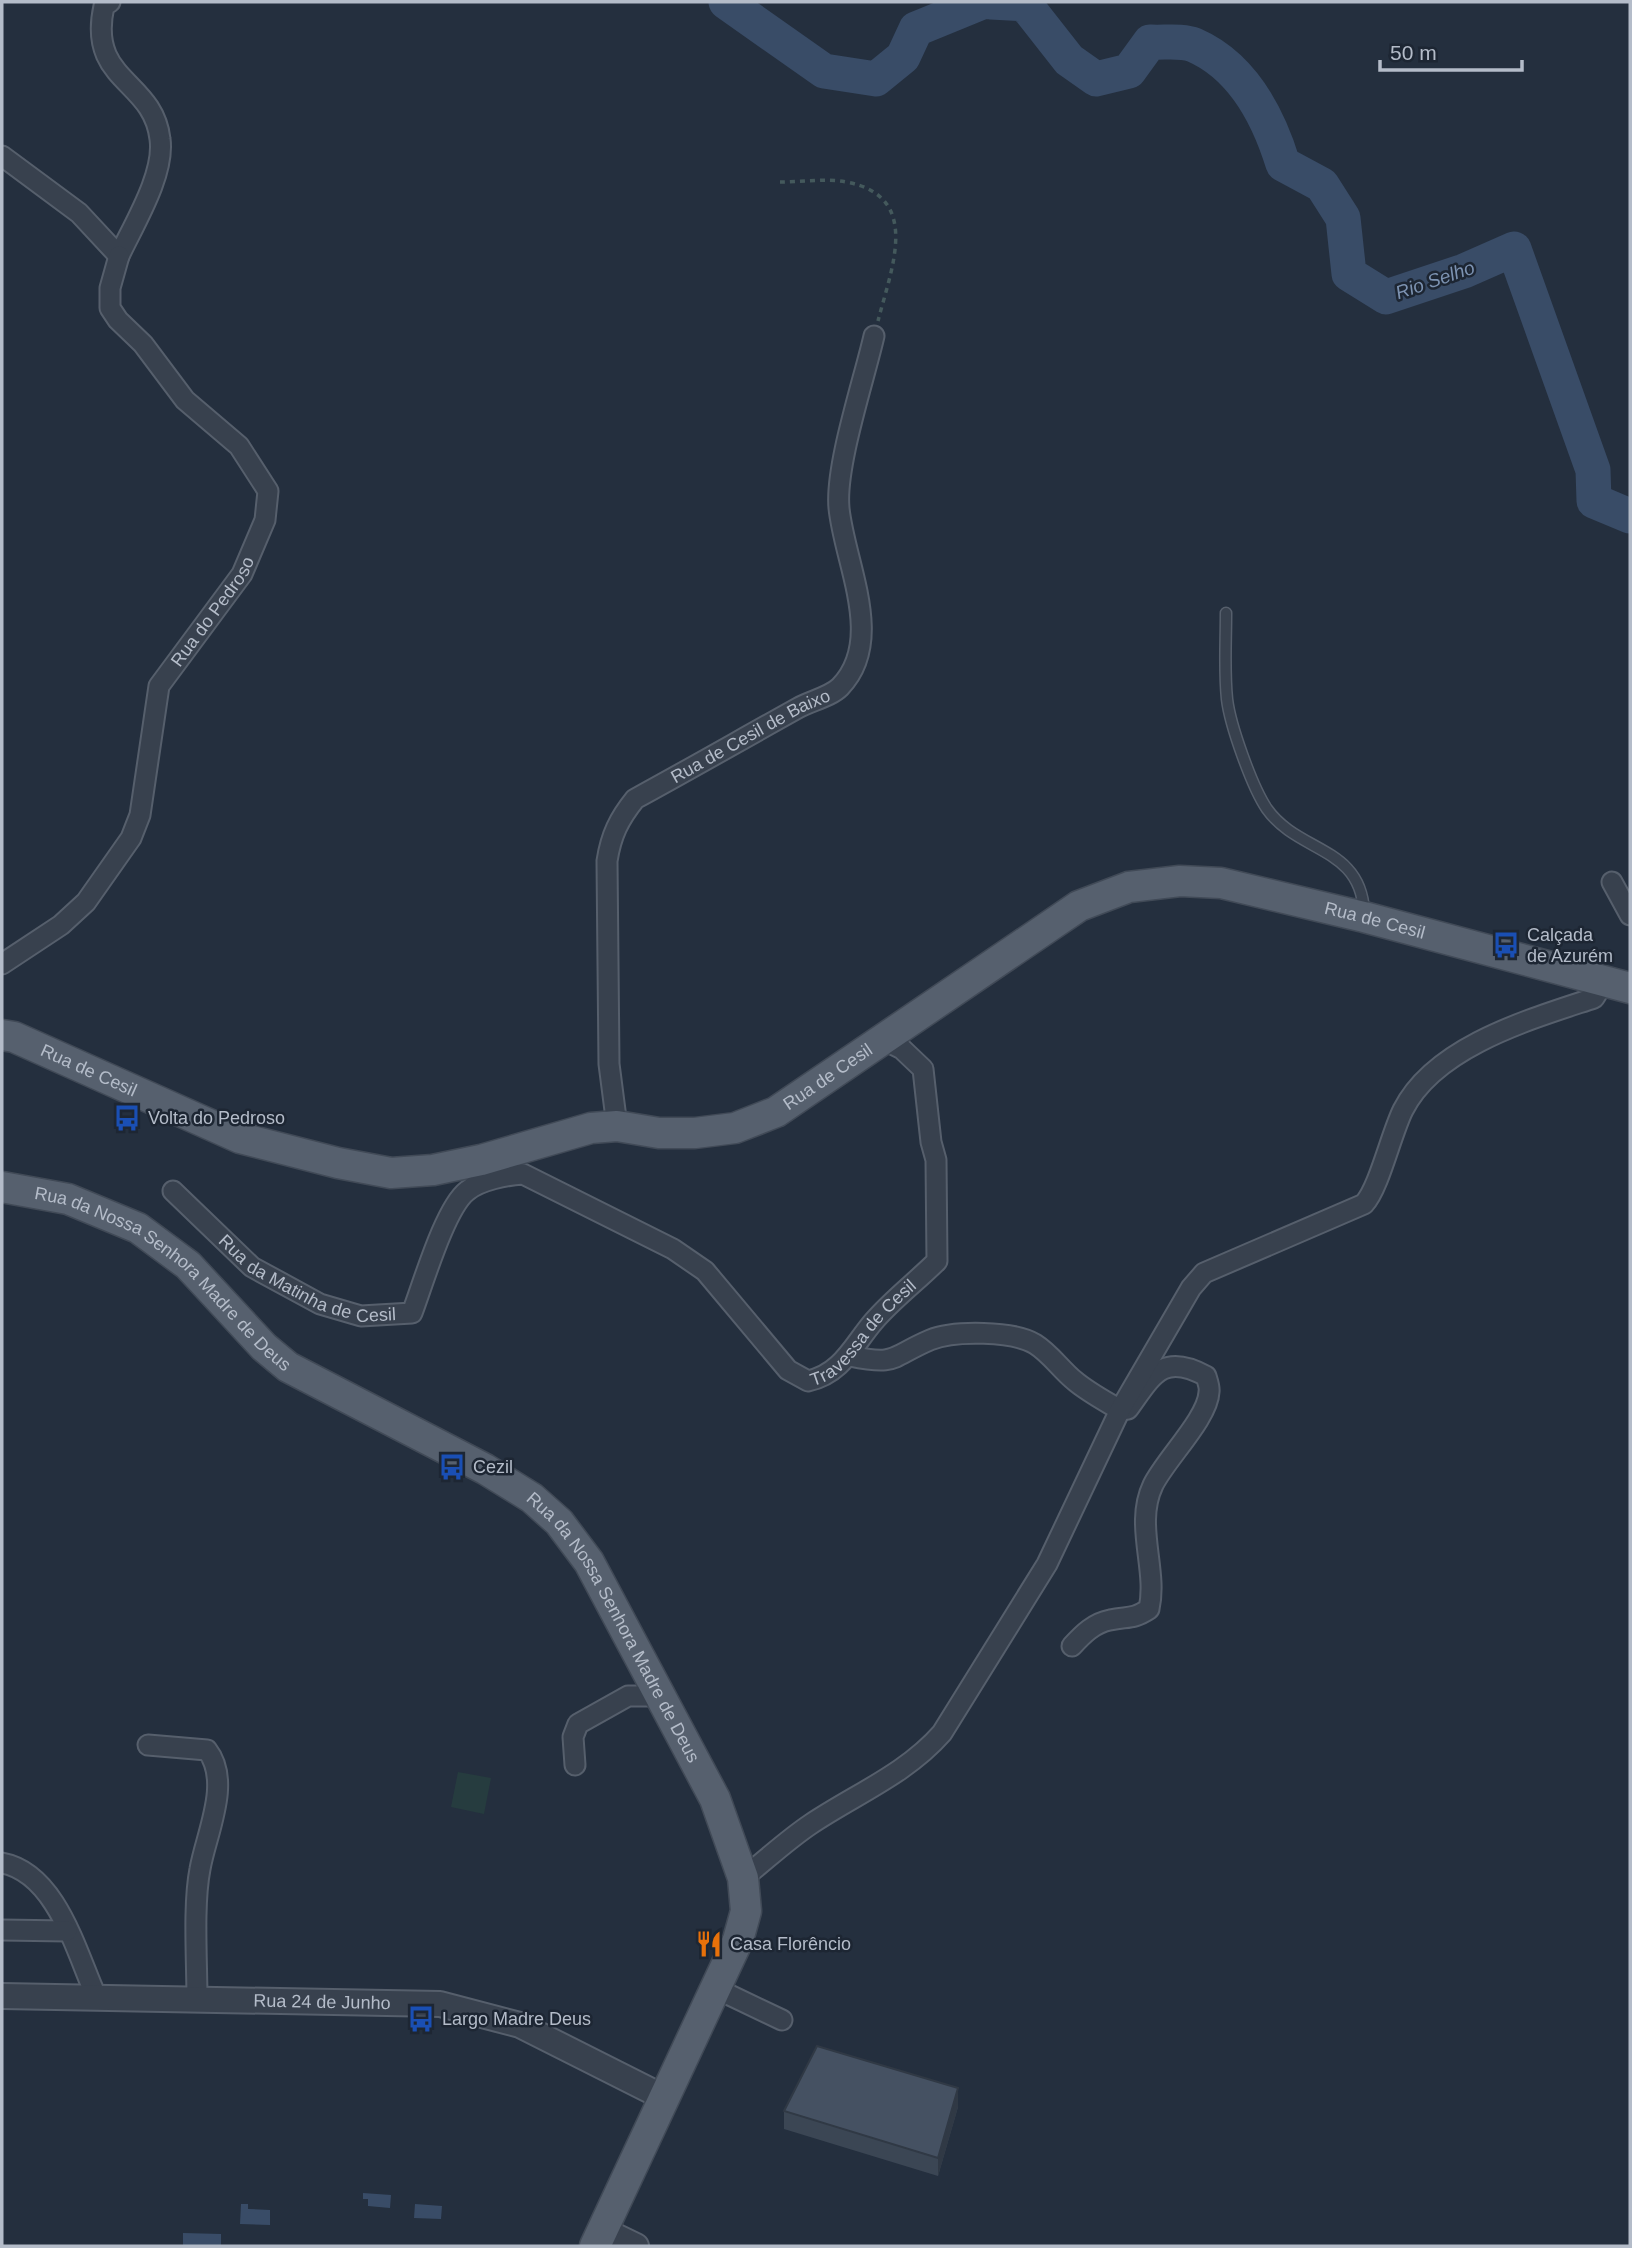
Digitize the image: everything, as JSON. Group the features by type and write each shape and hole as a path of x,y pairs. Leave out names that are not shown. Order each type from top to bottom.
{"main road":[{"name":"Rua de Cesil","path":"2,1035 14,1037 240,1138 338,1163 391,1173 522,1161 591,1128 617,1126 683,1133 735,1128 776,1112 1079,906 1129,887 1180,881 1222,883 1622,982"},
{"name":"Rua da Nossa Senhora Madre de Deus","path":"2,1187 68,1199 138,1228 188,1265 264,1347 288,1367 475,1464 532,1498 559,1522 589,1562 715,1799 743,1878 746,1903 743,1924 715,1988 599,2238"}],"street":[{"name":"Rua do Pedroso","path":"2,964 61,925 86,902 131,838 140,815 159,686 242,574 265,520 268,491 239,446 184,400 143,344 118,320 110,308 110,288 119,256 154,181 161,140 152,111 104,54 99,29 104,6 110,2"},
{"path":"2,156 79,213 119,256"},
{"name":"Rua de Cesil de Baixo","path":"617,1126 609,1064 607,861 611,839 619,820 635,799 802,705 839,689 853,669 860,645 859,609 839,507 841,475 874,336"},
{"path":"1612,883 1630,915"},
{"path":"743,1878 810,1825 914,1760 942,1732 1047,1564 1119,1410 1173,1317 1204,1273 1364,1204 1371,1196 1385,1152 1404,1107 1431,1073 1466,1050 1525,1020 1594,999 1622,982"},
{"name":"Travessa de Cesil","path":"522,1161 673,1249 705,1271 788,1370 808,1381 819,1379 850,1356 873,1322 937,1261 936,1160 930,1142 923,1069 902,1049 882,1039"},
{"name":"Rua da Matinha de Cesil","path":"173,1191 252,1267 320,1304 361,1316 412,1313 453,1207 468,1189 508,1175 522,1161"},
{"path":"850,1356 876,1362 892,1361 946,1335 1021,1337 1036,1345 1074,1381 1119,1410 1128,1409 1153,1374 1169,1365 1188,1366 1206,1376 1209,1392 1203,1408 1153,1485 1146,1510 1146,1551 1152,1595 1149,1609 1134,1618 1109,1620 1088,1629 1072,1646"},
{"path":"575,1765 573,1737 578,1724 628,1696 662,1696"},
{"path":"148,1745 207,1749 216,1761 215,1818 200,1870 197,2000"},
{"path":"2,1863 30,1874 51,1895 96,1997"},
{"path":"2,1930 67,1931"},
{"path":"715,1988 782,2020"},
{"name":"Rua 24 de Junho","path":"2,1996 392,2001 468,2009 520,2025 663,2097"},
{"path":"599,2238 636,2246"}],"lane":[{"path":"1226,613 1227,702 1253,783 1285,829 1335,856 1352,872 1363,897 1364,917"}],"path":[{"path":"780,182 846,182 889,204 895,216 897,240 874,336"}],"green space":[{"path":"458,1772 491,1778 484,1814 451,1807"}],"water":[{"path":"363,2193 391,2195 390,2208 368,2206 368,2199 363,2199"},
{"path":"241,2204 248,2204 248,2209 270,2210 270,2225 240,2224"},
{"path":"415,2204 442,2206 441,2219 414,2218"},
{"path":"183,2233 221,2234 221,2246 183,2246"}],"building":[{"path":"817,2046 958,2088 938,2158 784,2111"}],"waterway":[{"name":"Rio Selho","path":"726,2 824,71 876,79 903,57 916,29 982,2"},
{"name":"Rio Selho","path":"991,2 1025,4 1069,60 1096,79 1129,71 1150,42 1189,43 1211,54 1226,66 1251,94 1270,128 1283,164 1322,185 1343,218 1349,274 1386,297 1464,271 1514,249 1593,470 1594,501 1630,516"}],"place":[{"name":"Calçada de Azurém","path":"1506,945"},
{"name":"Volta do Pedroso","path":"127,1118"},
{"name":"Cezil","path":"452,1467"},
{"name":"Casa Florêncio","path":"709,1944"},
{"name":"Largo Madre Deus","path":"421,2019"}]}
